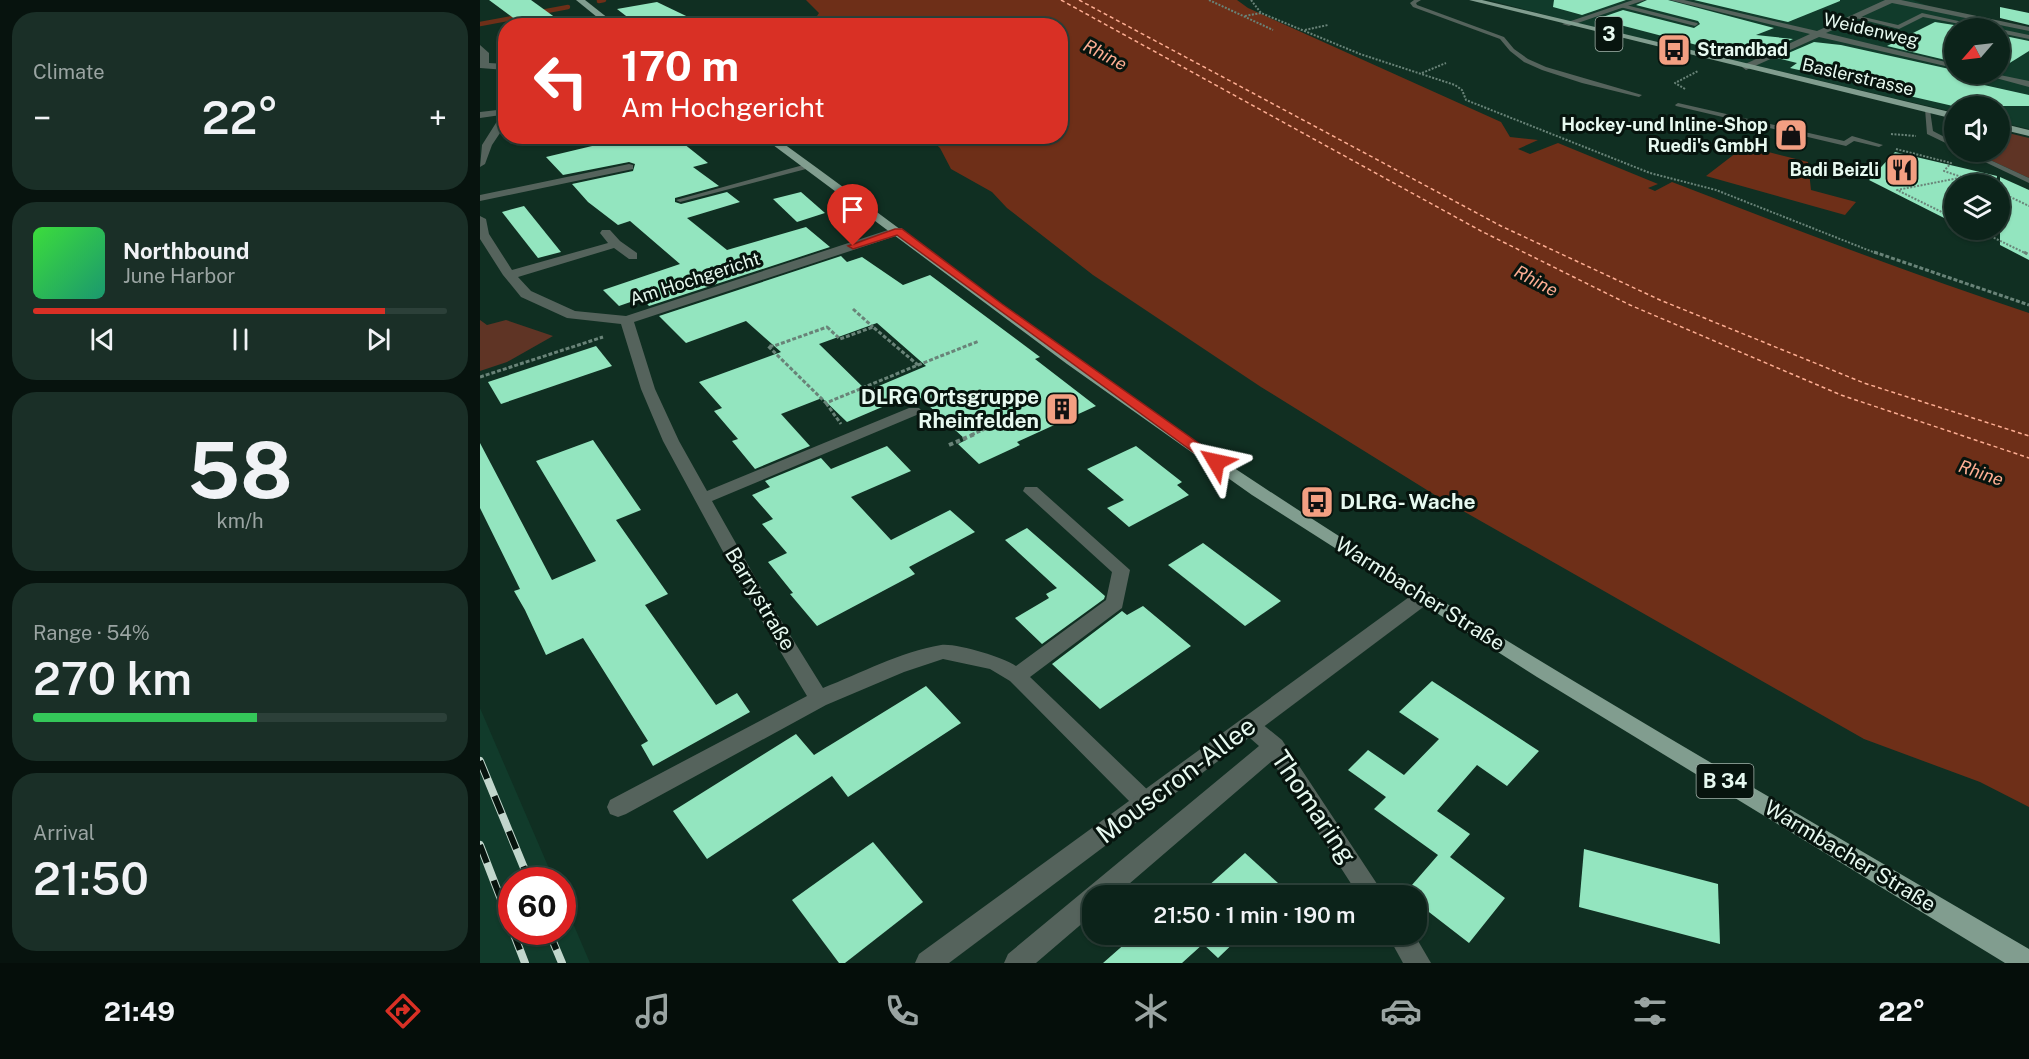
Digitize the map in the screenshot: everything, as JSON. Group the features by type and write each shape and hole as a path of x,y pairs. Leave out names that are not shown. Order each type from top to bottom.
{"main road":[{"name":"Baslerstrasse","path":"1481,1 1566,24 1944,114"},
{"path":"583,3 603,18"},
{"path":"2010,128 2029,133"},
{"name":"Warmbacher Straße","path":"777,144 1216,462 1423,597 2028,963"}],"street":[{"path":"1566,24 1641,0"},
{"name":"Weidenweg","path":"1674,0 1944,64"},
{"path":"1746,67 1890,0 2029,29"},
{"path":"480,48 485,53 482,65 498,66"},
{"path":"2010,80 2029,84"},
{"path":"480,115 498,114"},
{"path":"480,164 487,145 498,127"},
{"path":"480,198 629,167"},
{"name":"Am Hochgericht","path":"480,219 483,234 510,275 526,294 572,315 629,325 898,231"},
{"name":"Am Hochgericht","path":"606,233 616,244 633,256"},
{"path":"510,275 616,244"},
{"name":"Barrystraße","path":"629,325 648,389 671,441 756,596 819,699"},
{"path":"702,499 914,411"},
{"path":"1017,676 1115,603 1121,570 1031,491"},
{"name":"Mouscron-Allee","path":"928,963 1423,597"},
{"path":"618,807 819,699 897,666 943,652 995,663 1017,676 1146,803"},
{"name":"Thomaring","path":"1249,725 1274,746 1366,885"},
{"name":"Mouscron-Allee","path":"1110,885 1274,746"},
{"path":"1017,963 1082,908"},
{"path":"1406,945 1418,963"}],"lane":[{"path":"1418,0 1413,3 1415,6 1502,38 1508,48 1545,68 1639,95"},
{"path":"1622,6 1695,24"},
{"path":"1855,17 1899,27 1922,15 1944,19"},
{"path":"2010,33 2029,37"},
{"path":"1678,105 1845,144 1852,138 1879,145"},
{"path":"1927,110 1930,132 1944,140"},
{"path":"1989,162 2029,181"},
{"path":"680,200 807,166"}],"path":[{"path":"1209,0 1273,30"},
{"path":"1251,0 1261,13 1360,54 1455,85 1462,90 1466,99 1541,131 1650,173 1716,190 1870,251 2029,305"},
{"path":"1245,16 1261,13"},
{"path":"1304,30 1328,25"},
{"path":"1421,74 1446,63"},
{"path":"1679,81 1700,70"},
{"path":"1879,145 1951,164 1944,171 1957,174"},
{"path":"1944,180 1897,190 1944,213"},
{"path":"2010,197 2029,206"},
{"path":"1998,240 2029,255"},
{"path":"853,309 918,365"},
{"path":"480,377 629,325"},
{"path":"873,327 840,339 827,327 774,346 768,346 826,402 979,341"},
{"path":"949,445 1011,418"}],"shaded area":[{"path":"1489,0 1913,0 1949,14 1968,18 1944,18 1944,84 2010,84 2010,27 2029,31 2029,129 2010,124 2010,96 1944,96 1944,110 1591,27"},
{"path":"2010,133 2029,138 2029,178 1995,162 2010,162"},
{"path":"480,320 487,325 506,320 553,336 507,362 480,371"},
{"path":"480,708 548,867 498,867 498,945 576,945 576,930 590,963 480,963"}],"water":[{"name":"Rhine","path":"806,0 1237,0 1248,8 1501,122 1510,137 1538,140 1518,149 1530,154 1558,143 1658,184 1648,188 1655,191 1672,182 1895,266 2029,313 2029,807 1980,782 1864,739 1435,495 1261,387 1093,275 1007,208 992,192 951,169 936,144 1068,144 1068,18 816,18 819,13"},
{"path":"1745,146 1808,162 1811,190 1856,202 1845,215 1706,176"}],"building":[{"path":"489,0 531,0 556,18 513,18"},
{"path":"1554,0 1626,0 1582,15 1553,7"},
{"path":"1647,0 1668,0 1774,28 1756,35 1793,39 1761,54 1727,46 1716,50 1597,19 1623,10 1694,28 1700,24 1698,21 1636,5"},
{"path":"1694,0 1840,0 1840,1 1788,22"},
{"path":"657,2 690,18 629,18 617,9"},
{"path":"2000,7 2029,13 2029,25 2010,20 2010,18 2000,18"},
{"path":"1935,22 1944,23 1944,60 1887,46"},
{"path":"2010,37 2029,41 2029,51 2010,63"},
{"path":"1814,42 1841,45 1944,68 1944,84 1980,84 2029,95 2029,106 2010,106 2010,96 1944,96 1944,104 1790,68 1797,63 1777,58"},
{"path":"600,144 684,144 708,163 693,167 719,186 675,198 675,202 681,204 727,192 740,202 687,218 727,250 806,227 830,247 649,306 642,298 619,306 603,290 680,264 630,221 618,225 588,202 572,184 633,171 635,164 629,162 563,175 546,157"},
{"path":"1895,152 1988,174 1944,174 1944,218 1869,180"},
{"path":"2010,181 2029,190 2029,260 2000,245 2000,240 2010,240"},
{"path":"801,192 825,213 797,222 773,199"},
{"path":"524,206 561,252 538,258 502,212"},
{"path":"841,256 847,262 862,257 903,285 930,275 1040,357 1035,359 1096,406 1017,442 1020,445 979,464 958,444 966,440 915,393 847,422 822,398 781,414 810,446 755,469 732,441 738,439 714,411 722,408 699,382 781,352 746,321 686,343 659,316","holes":["877,323 926,366 867,391 819,344"]},
{"path":"596,346 612,366 501,404 488,382"},
{"path":"593,440 641,510 616,520 668,594 645,605 716,705 737,693 750,712 653,766 641,745 648,741 583,638 546,655 514,591 520,589 480,508 480,443 552,580 596,561 536,461"},
{"path":"887,446 911,471 851,497 891,540 950,510 975,532 909,567 915,574 817,626 790,594 793,593 768,562 787,553 762,524 773,519 752,495 770,487 765,481 821,458 831,469"},
{"path":"1136,446 1182,482 1177,485 1189,495 1129,527 1107,508 1124,500 1087,469"},
{"path":"1027,528 1105,596 1042,644 1015,618 1049,598 1046,594 1057,588 1005,540"},
{"path":"1203,543 1281,601 1245,626 1168,565"},
{"path":"1143,606 1191,646 1100,709 1052,664 1122,611 1127,615"},
{"path":"1432,681 1539,751 1507,786 1477,765 1437,811 1470,834 1450,857 1505,898 1469,943 1427,911 1427,885 1412,885 1438,855 1374,809 1386,797 1348,770 1368,750 1404,775 1439,739 1399,712"},
{"path":"926,686 961,723 848,797 832,776 707,859 673,811 796,734 814,755"},
{"path":"873,842 923,902 845,963 839,963 792,900"},
{"path":"1584,849 1718,884 1720,944 1579,907"},
{"path":"1245,853 1280,885 1209,885"},
{"path":"1123,945 1202,945 1182,963 1103,963"},
{"path":"1204,945 1232,945 1218,958"}],"waterway":[{"path":"599,1 604,0"},
{"path":"536,13 568,7"},
{"path":"513,18 524,16"},
{"path":"480,24 498,21"}],"ferry route":[{"path":"1061,0 1481,231 1630,305 1841,395 2029,458"},
{"path":"1079,0 1501,226 1660,300 1864,383 2029,436"}],"railway":[{"path":"480,761 524,867"},
{"path":"480,845 498,892"},
{"path":"518,945 525,963"},
{"path":"554,945 562,963"}],"place":[{"name":"Strandbad","path":"1674,50"},
{"name":"Hockey-und Inline-Shop Ruedi's GmbH","path":"1791,135"},
{"name":"Badi Beizli","path":"1902,170"},
{"name":"DLRG Ortsgruppe Rheinfelden","path":"1062,409"},
{"name":"DLRG- Wache","path":"1317,502"}],"route":[{"path":"853,246 898,231 998,306 1216,462"}]}
